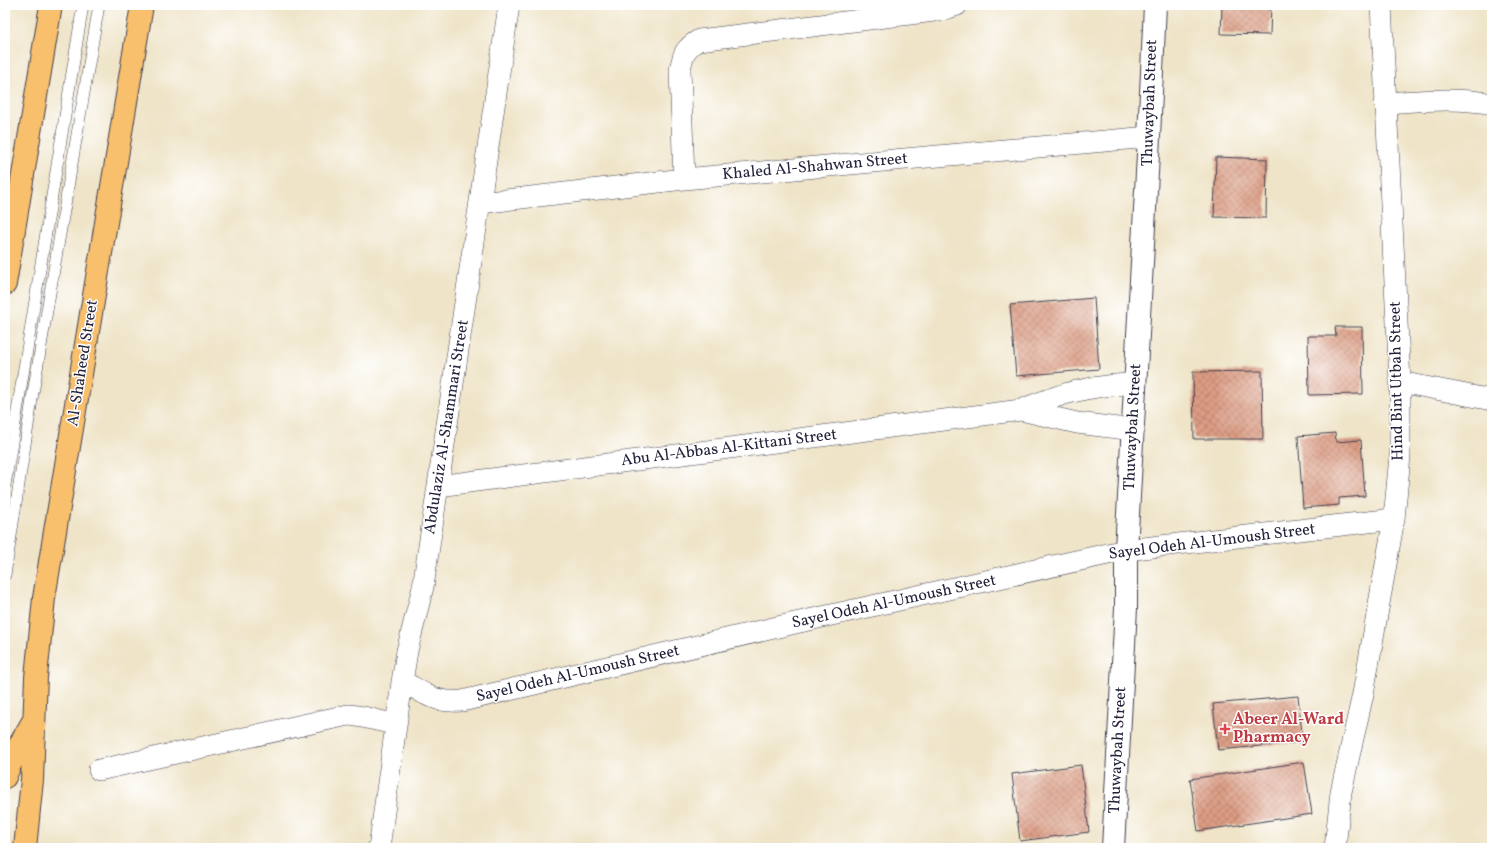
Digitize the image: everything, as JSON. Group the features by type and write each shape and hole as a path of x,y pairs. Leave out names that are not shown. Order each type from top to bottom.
{"highway":[{"path":"5,284 51,5"},
{"name":"Al-Shaheed Street","path":"26,848 32,780 39,638 44,598 142,5"},
{"name":"Al-Shaheed Street","path":"5,777 14,754 34,722"}],"street":[{"name":"Abdulaziz Al-Shammari Street","path":"379,848 407,651 423,587 509,5"},
{"path":"684,179 680,70 683,56 690,45 699,40 942,10 957,5"},
{"name":"Thuwaybah Street","path":"1113,848 1126,608 1126,550 1134,430 1149,137 1154,5"},
{"name":"Hind Bint Utbah Street","path":"1335,848 1341,792 1362,694 1394,519 1400,456 1400,382 1381,5"},
{"path":"1385,103 1435,101 1482,102 1492,104"},
{"name":"Khaled Al-Shahwan Street","path":"480,203 684,179 1149,137"},
{"path":"1400,382 1492,400"},
{"name":"Abu Al-Abbas Al-Kittani Street","path":"438,486 1021,410 1048,399 1076,391 1136,383"},
{"name":"Abu Al-Abbas Al-Kittani Street","path":"1021,410 1077,423 1134,430"},
{"name":"Sayel Odeh Al-Umoush Street","path":"402,682 436,699 449,702 462,701 795,623 1126,550 1394,519"},
{"path":"99,770 342,716 360,716 376,721 396,724"}],"lane":[{"path":"5,485 83,5"},
{"path":"5,574 33,393 99,5"}],"building":[{"path":"1222,5 1271,5 1270,35 1221,34"},
{"path":"1216,157 1267,159 1266,218 1214,217"},
{"path":"1094,298 1099,369 1016,376 1010,305"},
{"path":"1335,327 1362,327 1363,394 1309,395 1308,336 1336,336"},
{"path":"1262,371 1263,439 1194,439 1193,372"},
{"path":"1335,433 1336,442 1361,440 1365,496 1339,498 1339,505 1303,508 1298,436"},
{"path":"1298,696 1303,742 1218,750 1213,704"},
{"path":"1304,762 1312,814 1198,831 1190,779"},
{"path":"1081,765 1089,832 1020,841 1012,774"}],"place":[{"name":"Abeer Al-Ward Pharmacy","path":"1225,729"}]}
